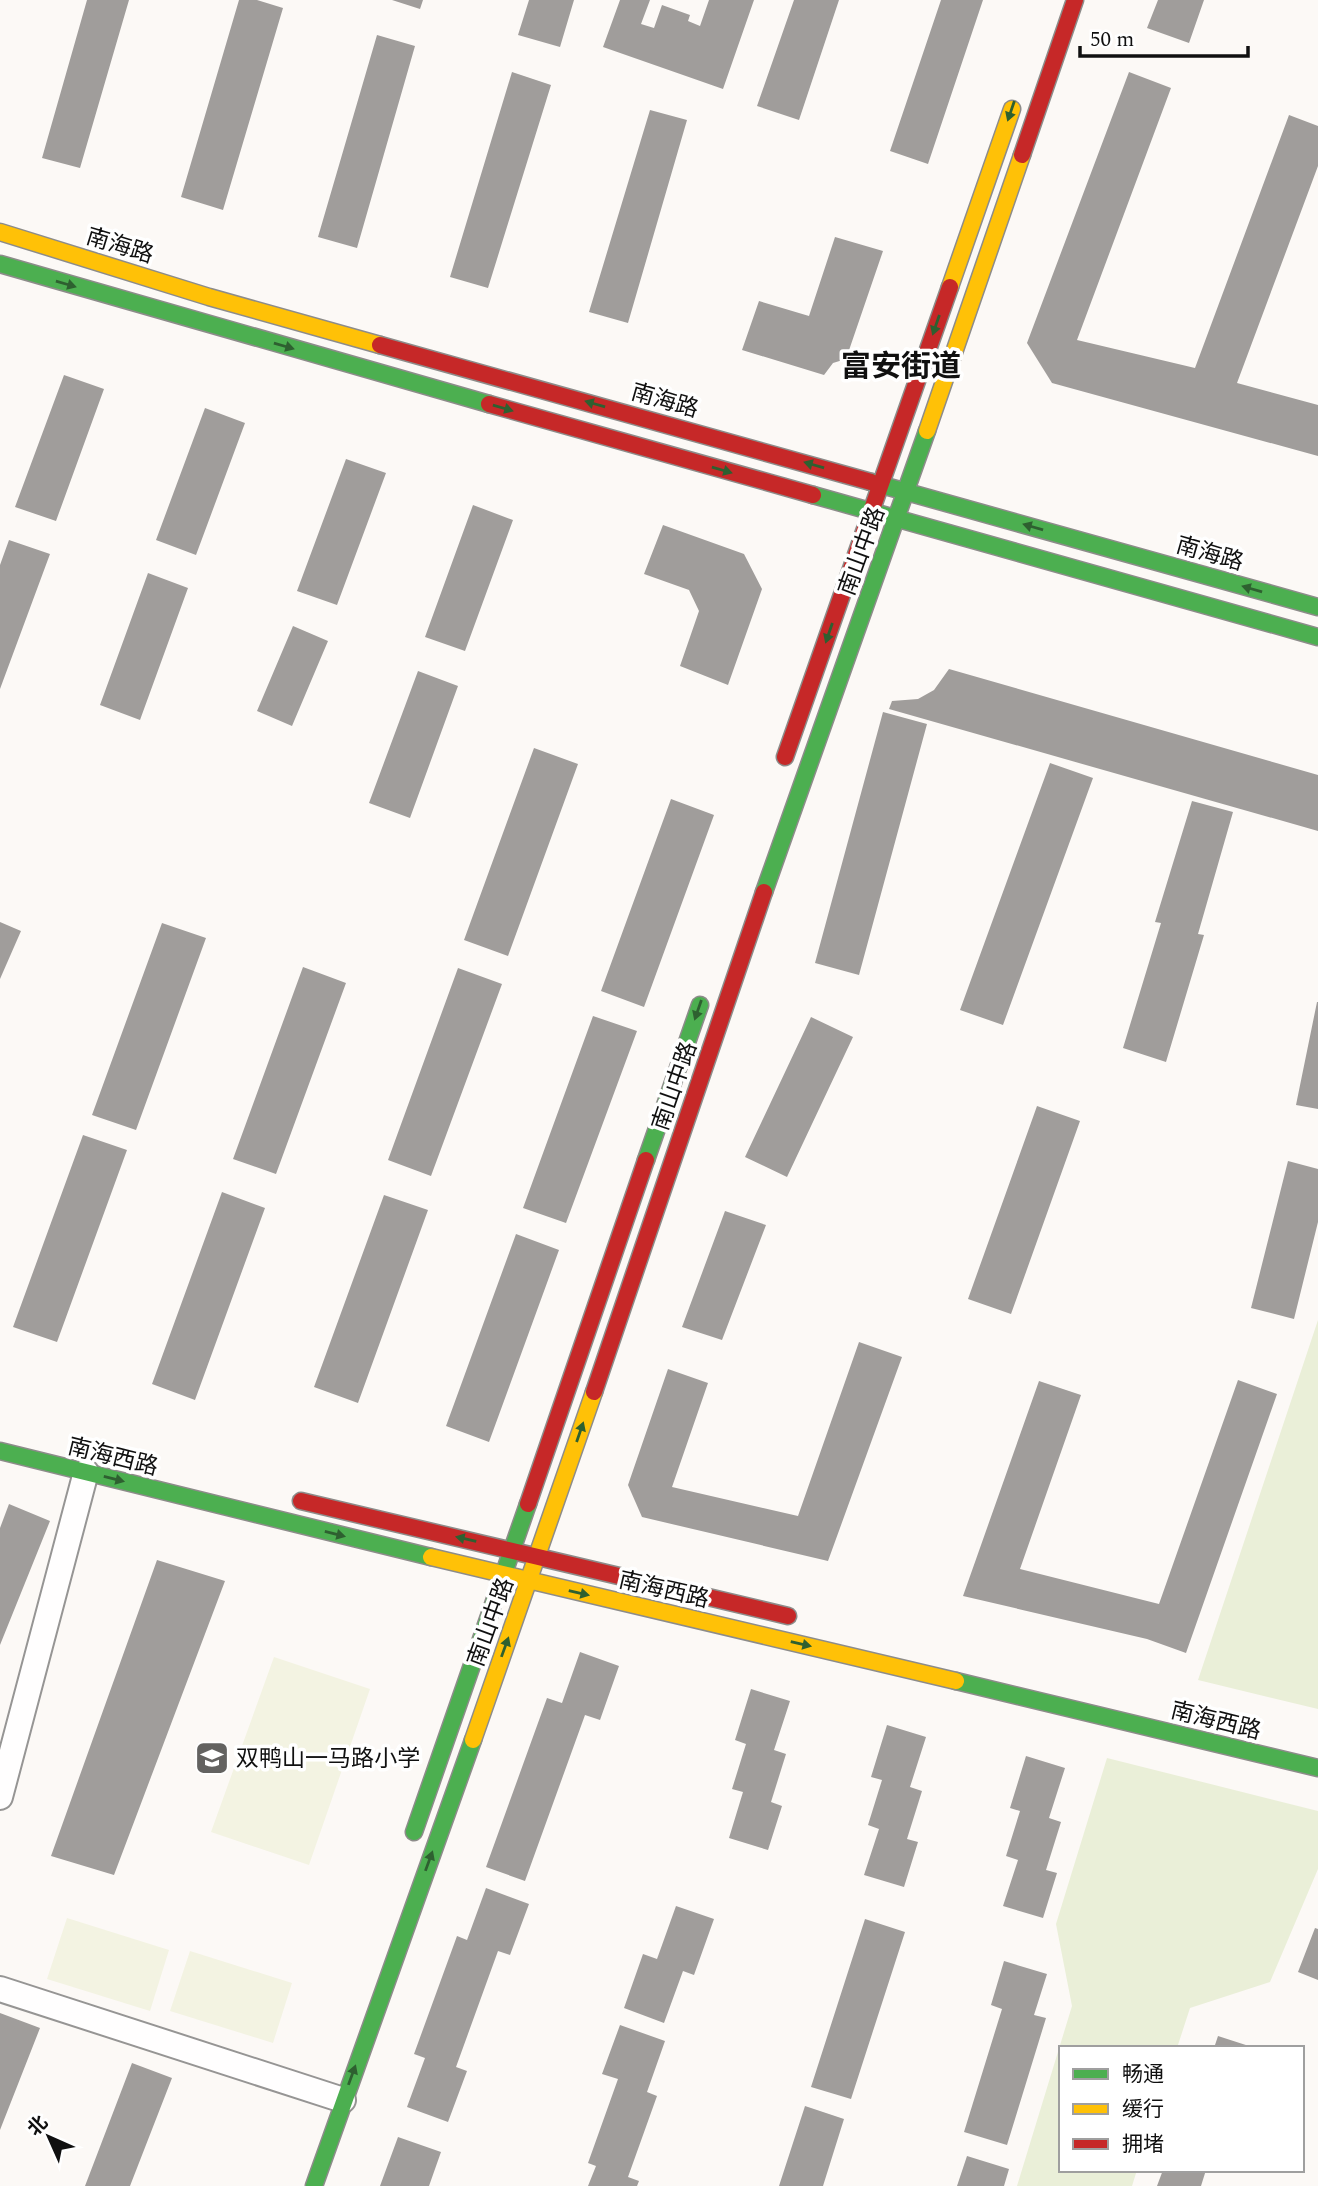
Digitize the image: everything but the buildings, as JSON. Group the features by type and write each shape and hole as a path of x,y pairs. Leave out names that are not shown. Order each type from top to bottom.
{"street":[{"name":"南山中路","path":"314,2186 327,2095 529,1581 791,812 907,491 1074,0"},
{"name":"南山中路","path":"782,766 1018,92"},
{"name":"南海路","path":"0,232 209,297 1318,607"},
{"path":"0,264 1318,636"},
{"name":"南山中路","path":"407,1852 706,987"},
{"name":"南海西路","path":"0,1451 503,1575 978,1685 1318,1768"},
{"path":"0,1797 86,1472"},
{"name":"南海西路","path":"290,1498 806,1620"},
{"path":"0,1989 327,2095"}],"green space":[{"path":"1318,1320 1318,1709 1198,1680"},
{"path":"274,1657 370,1689 309,1865 211,1832"},
{"path":"1107,1758 1318,1811 1318,1869 1270,1982 1190,2008 1178,2046 1060,2046 1072,2006 1056,1924"},
{"path":"67,1918 169,1950 150,2011 47,1979"},
{"path":"190,1951 292,1983 273,2043 170,2011"},
{"path":"1059,2049 1059,2172 1136,2172 1132,2186 1017,2186"}],"traffic: fast":[{"path":"0,264 489,404"},
{"path":"764,892 927,431"},
{"path":"871,482 1318,607"},
{"path":"813,495 1318,637"},
{"path":"646,1160 700,1005"},
{"path":"0,1451 431,1557"},
{"path":"414,1832 528,1504"},
{"path":"956,1681 1318,1768"},
{"path":"314,2186 473,1740"}],"traffic: slow":[{"path":"950,287 1012,109"},
{"path":"927,431 1022,155"},
{"path":"0,232 209,297 380,345"},
{"path":"473,1740 594,1392"},
{"path":"431,1557 956,1681"}],"traffic: jam":[{"path":"1022,155 1075,0"},
{"path":"785,757 950,287"},
{"path":"380,345 871,482"},
{"path":"489,404 813,495"},
{"path":"594,1392 764,892"},
{"path":"528,1504 646,1160"},
{"path":"301,1501 788,1616"}],"place":[{"name":"双鸭山一马路小学","path":"212,1758"}],"district":[{"name":"富安街道","path":"901,366"}]}
